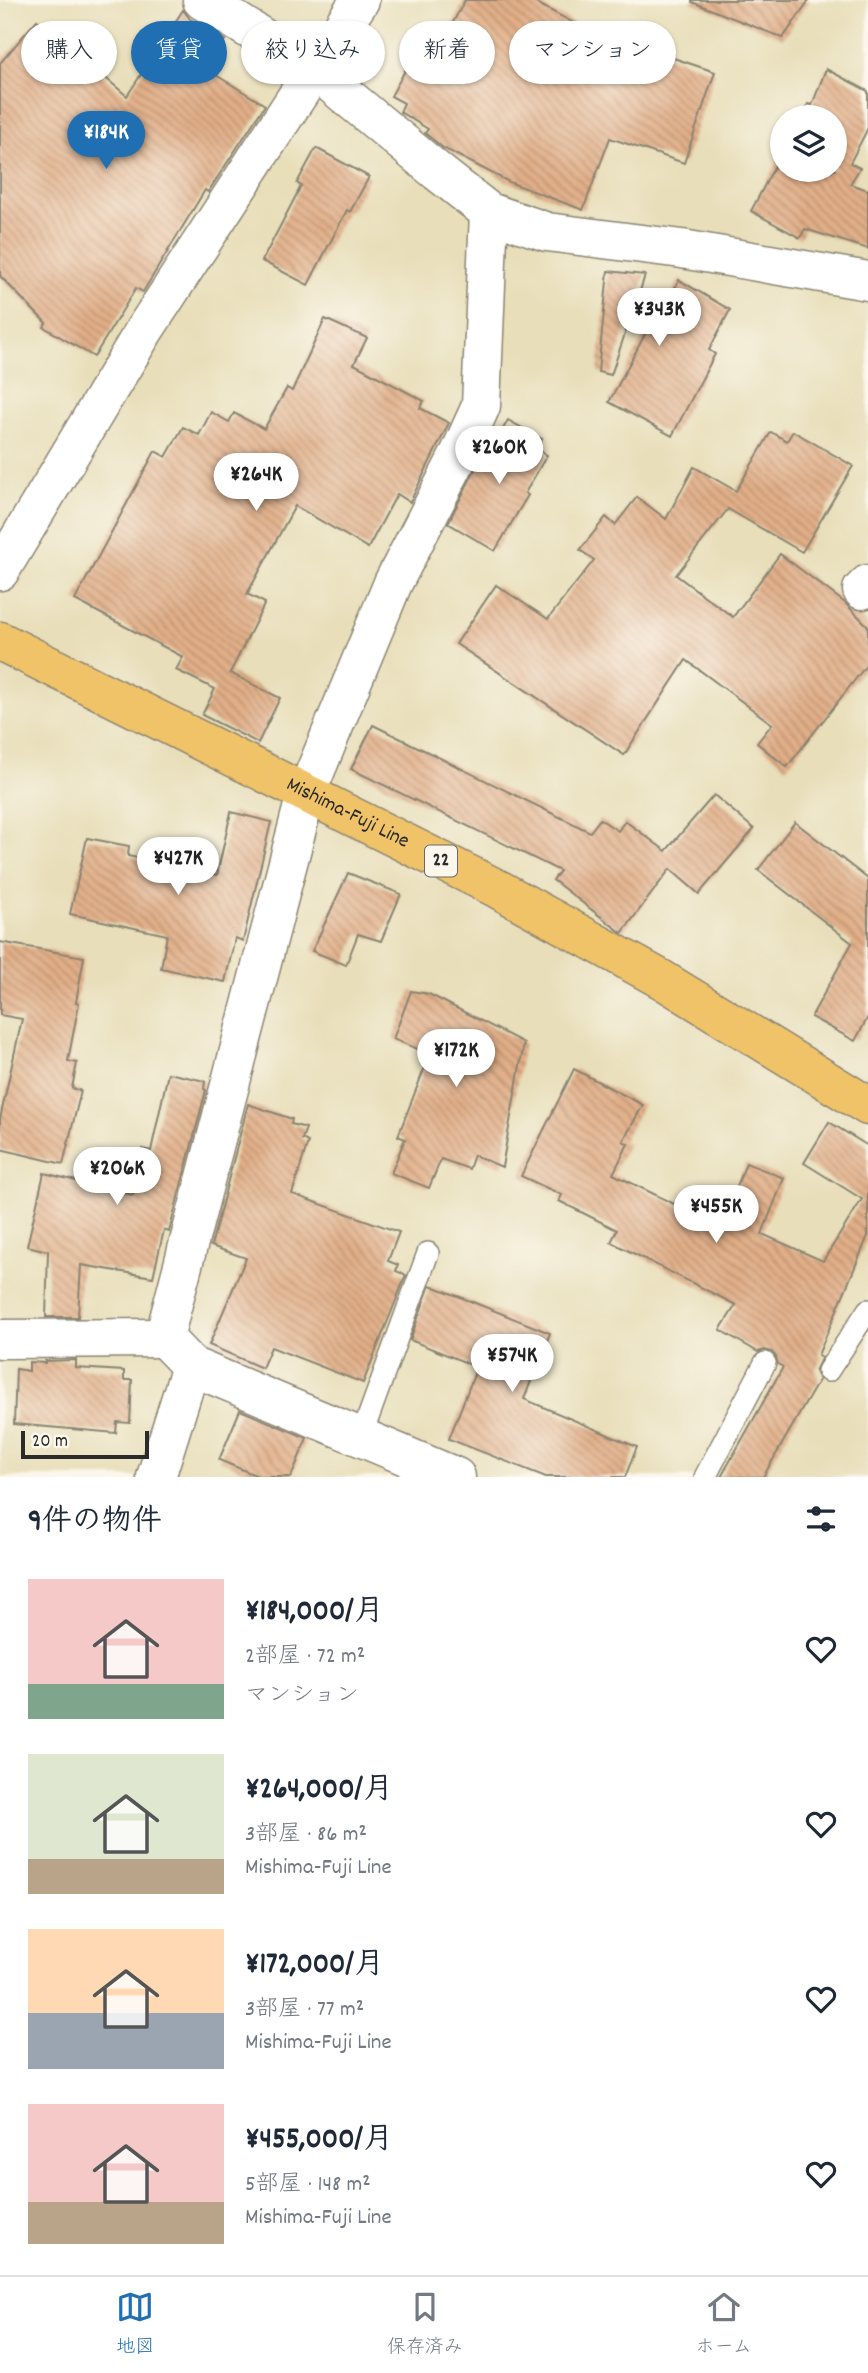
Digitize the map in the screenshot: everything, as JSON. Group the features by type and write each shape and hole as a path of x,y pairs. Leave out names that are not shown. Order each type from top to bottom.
{"main road":[{"name":"Mishima-Fuji Line","path":"0,641 498,889 649,972 868,1106"}],"street":[{"path":"202,0 241,24"},
{"path":"346,21 360,0"},
{"path":"0,571 145,329 306,84"},
{"path":"332,84 489,212 547,232 681,249 868,281"},
{"path":"164,1338 306,794 393,583 457,459 481,405 489,212"},
{"path":"0,1339 164,1338 191,1366 456,1477"},
{"path":"156,1477 191,1366"}],"lane":[{"path":"361,1437 428,1253"},
{"path":"828,1371 868,1310"},
{"path":"705,1477 765,1363"}],"building":[{"path":"465,0 531,0 570,21 509,21 509,84 676,84 676,59 715,72 684,163 610,138 583,210 509,182 443,148 425,133 428,129 400,112 404,103 391,96 399,81 399,84 495,84 495,21 454,21"},
{"path":"692,0 809,0 783,38"},
{"path":"183,10 193,21 176,21"},
{"path":"21,39 21,84 113,84 127,96 135,84 227,84 227,82 265,105 208,192 205,190 143,292 136,288 94,357 44,327 46,323 0,276 0,63"},
{"path":"826,69 868,91 868,128 850,163 860,168 850,184 868,190 868,249 805,229 800,238 751,211 770,175 770,182 847,182 847,105 812,105"},
{"path":"316,148 369,177 350,212 347,210 308,285 262,261 301,186 297,183"},
{"path":"608,271 645,275 640,291 667,303 679,280 730,310 709,350 715,354 672,436 609,402 652,321 630,319 611,375 598,372"},
{"path":"325,319 367,338 354,364 424,401 420,408 449,423 410,502 397,494 368,548 295,506 247,594 265,603 230,673 280,698 258,743 202,715 215,689 176,670 183,657 75,600 155,451 166,457 183,427 199,435 211,412 229,422 234,413 264,429 287,388 292,391"},
{"path":"508,420 542,439 537,449 547,455 525,493 528,495 495,551 448,523 488,444 493,447"},
{"path":"793,431 853,466 802,552 728,509 676,575 733,617 780,554 845,603 868,626 868,663 787,767 757,743 772,724 686,660 624,755 456,644 496,585 548,619 594,560 580,550 606,517 615,525 637,497 666,519 694,467 736,491 771,432 787,441"},
{"path":"373,725 590,832 600,819 618,831 625,821 666,851 714,795 754,829 699,894 670,869 622,933 553,880 560,871 351,769"},
{"path":"231,812 271,822 243,941 235,938 225,982 161,968 167,935 70,914 87,838 129,846 128,856 217,875"},
{"path":"795,822 868,879 868,1017 855,1041 811,1017 852,943 758,870"},
{"path":"348,873 401,894 381,941 358,934 346,965 312,951"},
{"path":"0,942 84,957 68,1061 77,1063 72,1088 81,1091 63,1164 0,1149 0,1119 22,1019 0,1015"},
{"path":"411,991 429,994 524,1043 502,1167 474,1155 469,1169 441,1159 429,1188 391,1173 405,1139 398,1136 430,1054 393,1039"},
{"path":"574,1069 643,1105 623,1141 628,1144 613,1174 721,1227 746,1163 784,1178 762,1234 823,1261 862,1199 804,1163 829,1122 868,1146 868,1236 818,1355 822,1357 815,1371 819,1380 763,1477 721,1477 783,1367 778,1364 772,1352 758,1352 720,1330 736,1305 611,1242 617,1230 559,1201 562,1195 521,1176"},
{"path":"168,1073 205,1081 206,1090 169,1232 164,1230 153,1277 81,1265 78,1317 46,1317 48,1251 27,1246 44,1173 133,1195 143,1149 151,1151"},
{"path":"248,1104 292,1119 291,1124 306,1128 302,1139 308,1142 292,1194 399,1232 388,1261 398,1265 396,1271 406,1275 363,1383 271,1347 262,1368 209,1345 246,1258 211,1246"},
{"path":"430,1285 550,1333 524,1399 637,1447 625,1477 546,1477 449,1439 477,1367 410,1340"},
{"path":"76,1360 76,1368 124,1371 124,1380 132,1380 130,1423 117,1422 116,1433 14,1424 16,1369 29,1371 29,1362"},
{"path":"240,1410 307,1438 291,1477 260,1477 219,1460"}]}
